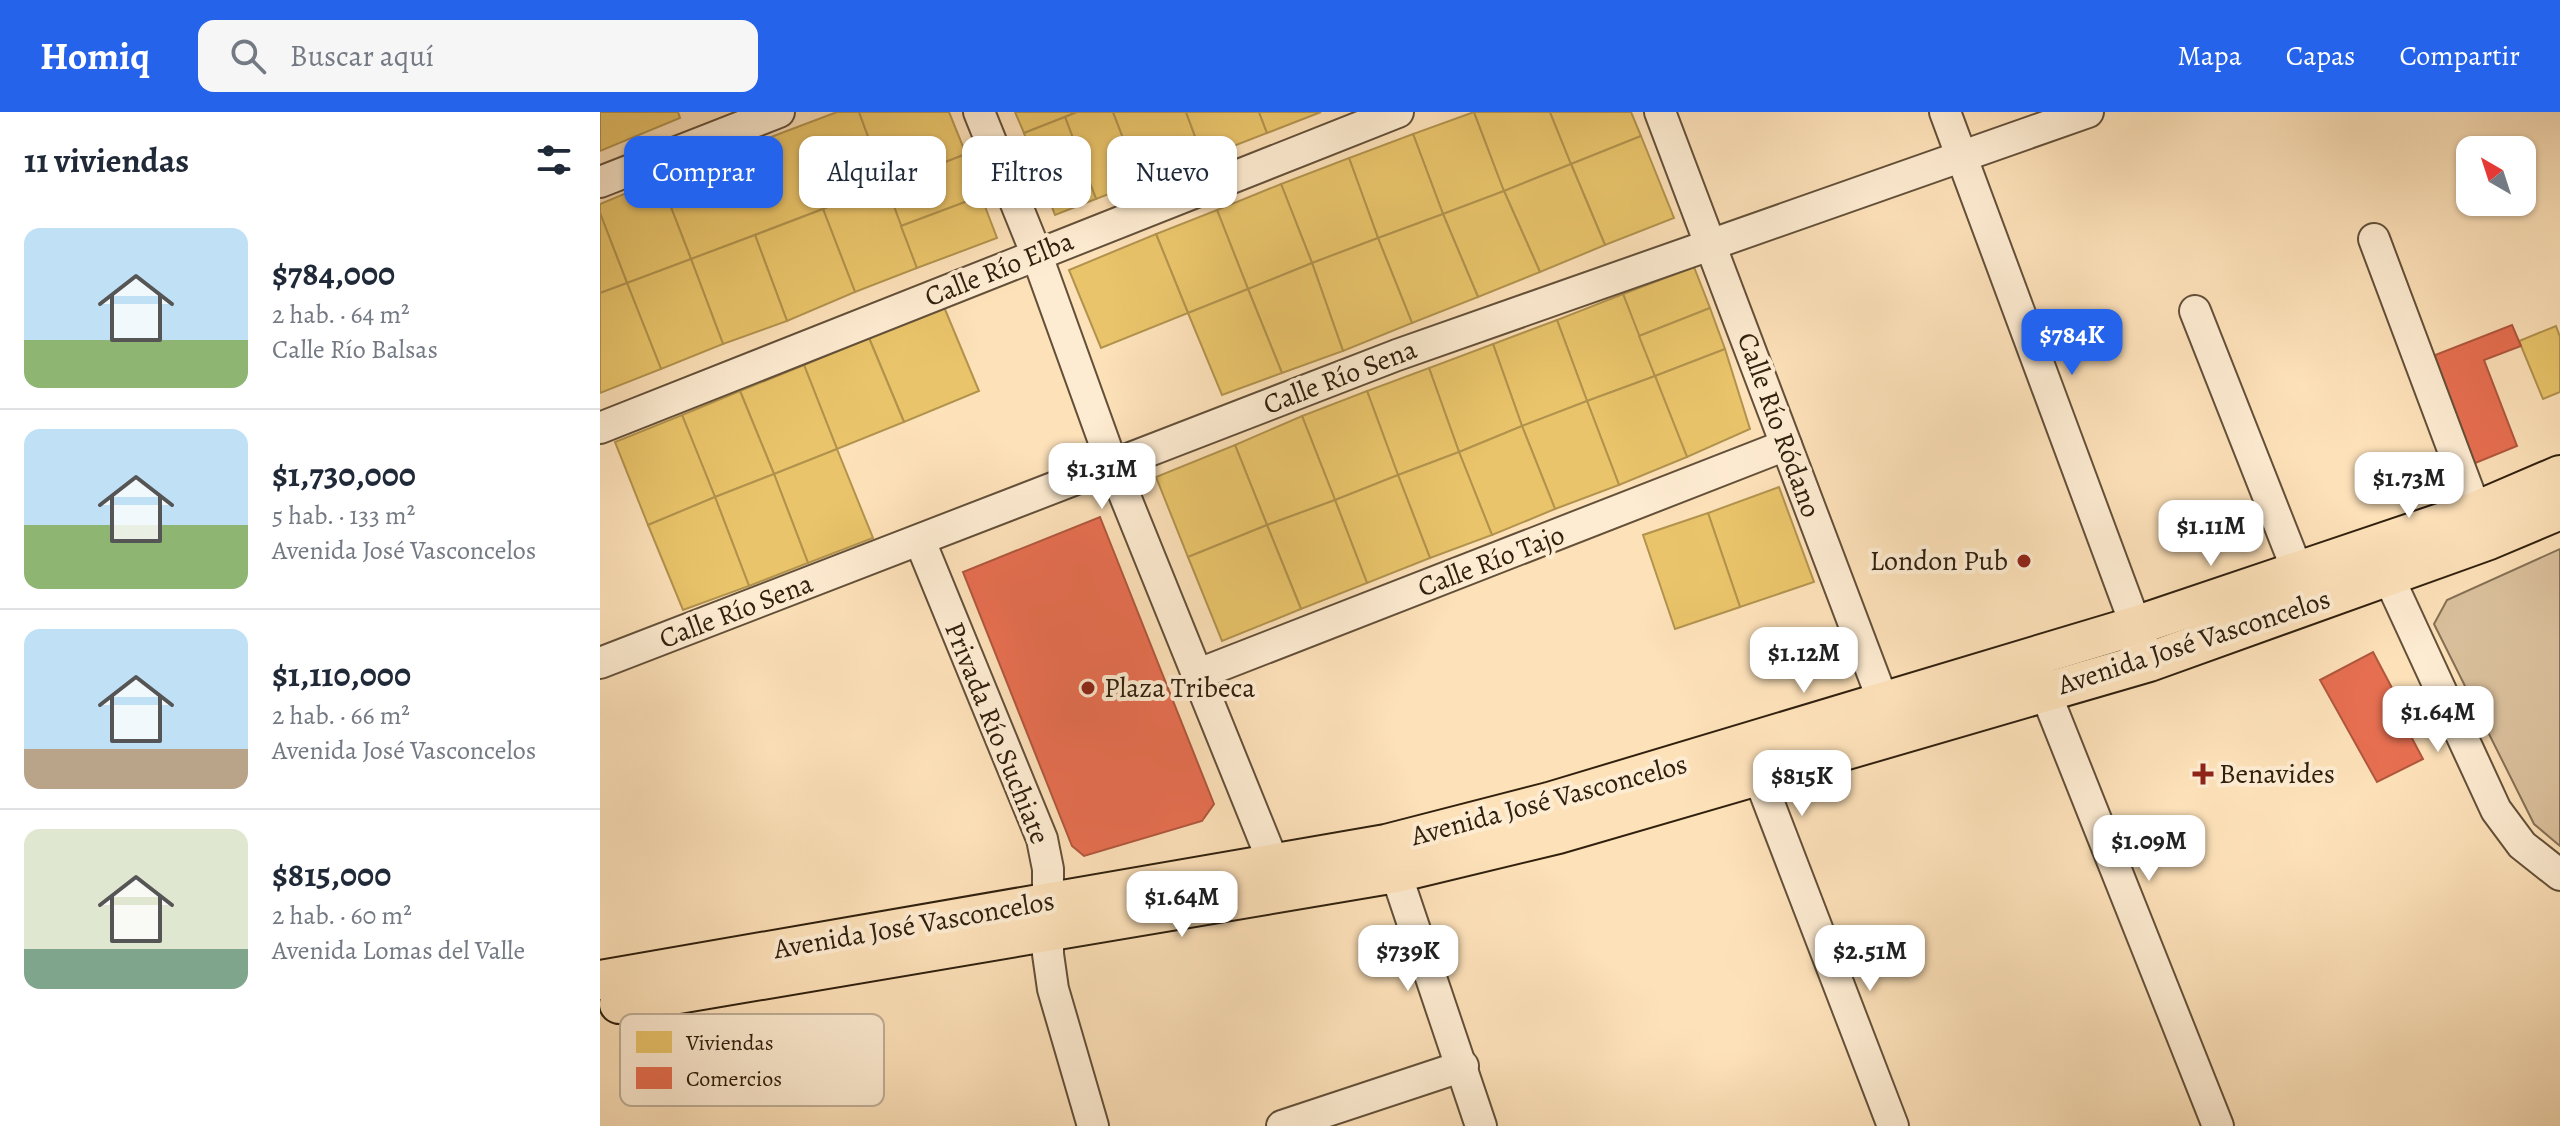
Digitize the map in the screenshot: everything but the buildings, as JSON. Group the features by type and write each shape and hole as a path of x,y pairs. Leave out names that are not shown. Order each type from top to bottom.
{"main road":[{"name":"Avenida José Vasconcelos","path":"600,980 1048,915 1391,858 1549,802 1752,760 2038,674 2135,626 2476,511 2560,475"},
{"name":"Avenida José Vasconcelos","path":"2038,674 2149,662 2489,540 2560,510"},
{"path":"2388,576 2406,558 2460,527 2476,511"},
{"name":"Avenida José Vasconcelos","path":"600,1007 1048,915"}],"street":[{"path":"600,182 779,112"},
{"path":"979,112 1036,253 1112,464 1280,877"},
{"name":"Calle Río Elba","path":"600,428 1398,112"},
{"name":"Calle Río Ródano","path":"1660,112 1713,245 1877,685 1879,724"},
{"path":"1945,112 2149,662"},
{"name":"Calle Río Sena","path":"600,663 1397,355 2088,112"},
{"path":"2374,239 2476,511"},
{"path":"2195,311 2298,572"},
{"name":"Calle Río Tajo","path":"1196,675 1786,445"},
{"name":"Privada Río Suchiate","path":"920,541 1042,839 1053,989 1093,1126"},
{"path":"2388,576 2496,810 2522,845 2560,875"},
{"path":"2038,674 2218,1126"},
{"path":"1752,760 1893,1126"},
{"path":"1391,858 1481,1126"},
{"path":"1282,1126 1463,1066"}],"shaded area":[{"path":"2560,549 2560,846 2534,824 2434,624 2447,600"}],"place":[{"name":"London Pub","path":"2024,561"},
{"name":"Plaza Tribeca","path":"1088,688"},
{"name":"Benavides","path":"2203,774"}]}
